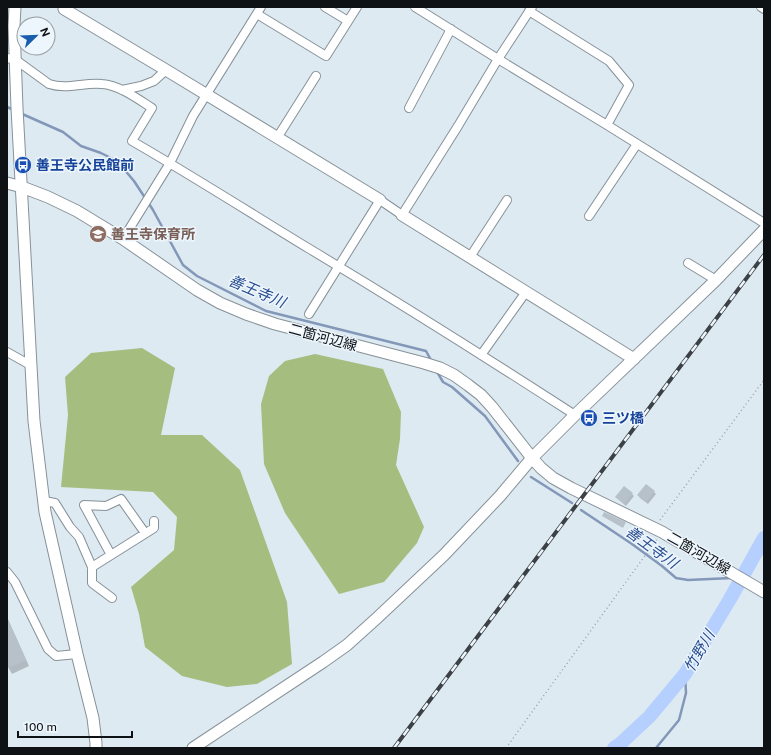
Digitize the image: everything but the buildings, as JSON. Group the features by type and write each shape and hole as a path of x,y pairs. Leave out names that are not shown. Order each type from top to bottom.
{"street":[{"path":"15,7 11,59 18,112 34,421 46,512 77,654 93,718 96,748"},
{"path":"123,239 170,163 193,116 261,7"},
{"path":"325,7 348,21"},
{"path":"256,14 326,56 357,7"},
{"path":"415,7 608,125 764,223"},
{"path":"61,8 380,200 634,359"},
{"path":"402,215 498,59 531,9 609,61 629,85 608,125"},
{"path":"409,108 451,30"},
{"path":"11,59 49,84 65,87 91,84 114,86 152,108 132,141 339,266 575,415"},
{"path":"122,90 141,86 154,81 166,70"},
{"path":"277,138 316,76"},
{"path":"589,216 638,144"},
{"name":"二箇河辺線","path":"7,183 22,187 77,211 123,239 198,290 220,303 274,324 424,363 440,368 454,375 481,395 532,458 553,478 658,530 762,590"},
{"path":"309,314 380,200"},
{"path":"470,257 507,200"},
{"path":"193,748 323,662 347,645 377,618 444,555 500,496 532,458 716,280 764,230"},
{"path":"688,263 716,280"},
{"path":"481,355 526,292"},
{"path":"7,352 32,366"},
{"path":"111,555 84,505 106,506 121,499 145,533"},
{"path":"44,501 55,503 70,527 79,537 92,568 92,583 112,598"},
{"path":"92,568 154,528 154,521"},
{"path":"7,572 15,582 48,649 56,656 77,654"}],"path":[{"path":"506,748 764,380"}],"green space":[{"path":"142,348 175,368 161,435 202,435 240,470 287,602 292,664 257,684 227,687 182,676 145,647 139,614 131,587 174,550 177,517 153,492 61,487 68,415 65,377 91,353"},
{"path":"315,354 383,369 401,412 400,439 396,465 424,527 417,543 384,582 339,594 285,513 264,464 261,404 269,376 285,361"}],"waterway":[{"name":"善王寺川","path":"7,107 14,110"},
{"name":"善王寺川","path":"20,113 63,132 81,146 101,153 117,161 134,181 153,210 183,265 197,276 266,311 426,351 432,362"},
{"name":"善王寺川","path":"436,370 443,382 452,387 485,416 518,461"},
{"name":"善王寺川","path":"531,477 572,503"},
{"name":"善王寺川","path":"581,510 632,544 676,578 688,580 732,578"},
{"name":"竹野川","path":"614,748 649,717 685,674 730,599 764,538"},
{"path":"656,748 679,720 686,693 685,674"}],"railway":[{"path":"394,748 764,255"}],"place":[{"name":"善王寺公民館前","path":"23,165"},
{"name":"善王寺保育所","path":"98,234"},
{"name":"三ツ橋","path":"589,418"}]}
